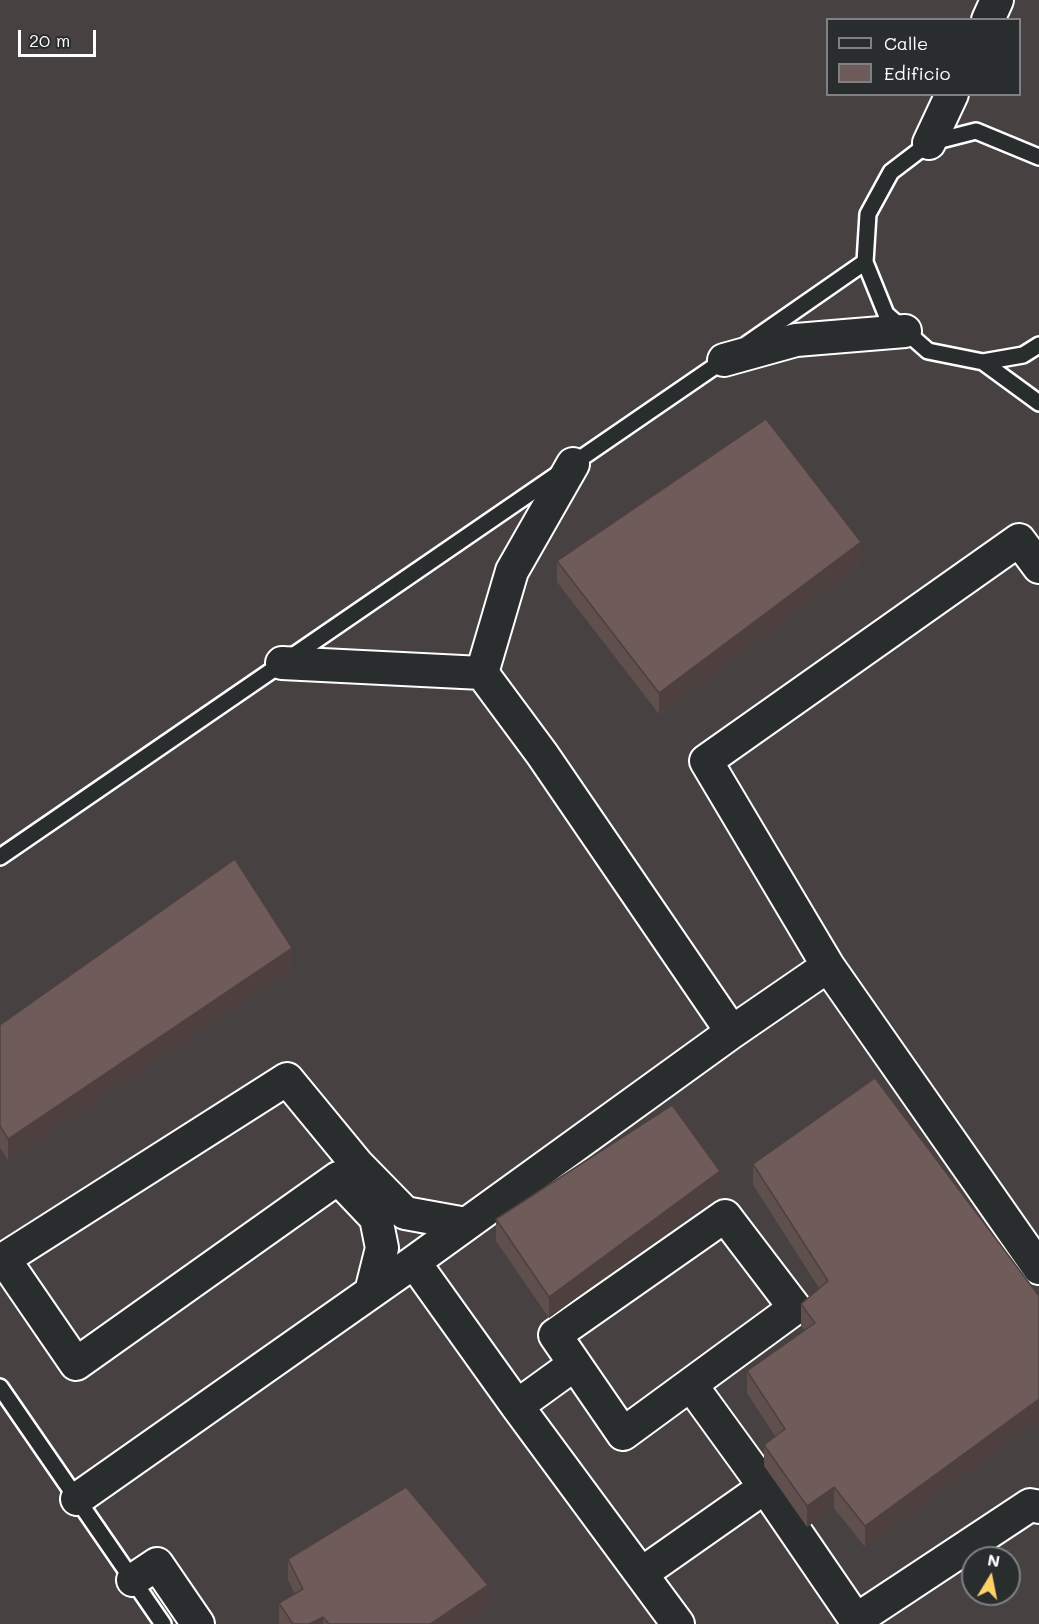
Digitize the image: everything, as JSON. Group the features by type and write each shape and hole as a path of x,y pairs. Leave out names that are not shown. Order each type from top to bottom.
{"street":[{"path":"989,18 997,0"},
{"path":"929,143 951,96"},
{"path":"724,360 795,340 905,331"},
{"path":"482,673 512,571 573,464"},
{"path":"1039,567 1019,540 706,761 828,966 1039,1269"},
{"path":"282,663 482,673"},
{"path":"482,673 542,754 732,1032"},
{"path":"77,1499 828,966"},
{"path":"371,1292 382,1248 376,1218 338,1178 76,1364 4,1259 287,1079 357,1164 405,1213 466,1224"},
{"path":"725,1216 795,1308 623,1434 575,1364 555,1335 725,1216"},
{"path":"414,1262 517,1407 678,1624"},
{"path":"517,1407 575,1364"},
{"path":"691,1385 765,1487 856,1620 1030,1504 1039,1507"},
{"path":"641,1574 765,1487"},
{"path":"133,1580 157,1564 198,1624"}],"lane":[{"path":"1039,157 976,131 929,143 891,172 868,214 865,262 885,314 928,351 983,362 1023,355 1039,345"},
{"path":"0,857 865,262"},
{"path":"983,362 1039,403"},
{"path":"0,1387 163,1624"}],"shaded area":[{"path":"0,0 1039,0 1039,1624 0,1624"}],"building":[{"path":"766,419 861,542 659,693 557,561"},
{"path":"235,859 292,948 8,1139 0,1126 0,1025"},
{"path":"875,1078 1039,1296 1039,1399 865,1526 834,1487 807,1506 764,1445 785,1429 747,1371 815,1323 801,1304 828,1281 753,1164"},
{"path":"672,1105 720,1171 549,1297 496,1219"},
{"path":"406,1487 488,1585 430,1624 329,1624 323,1617 309,1624 293,1624 279,1603 303,1589 288,1559"}]}
